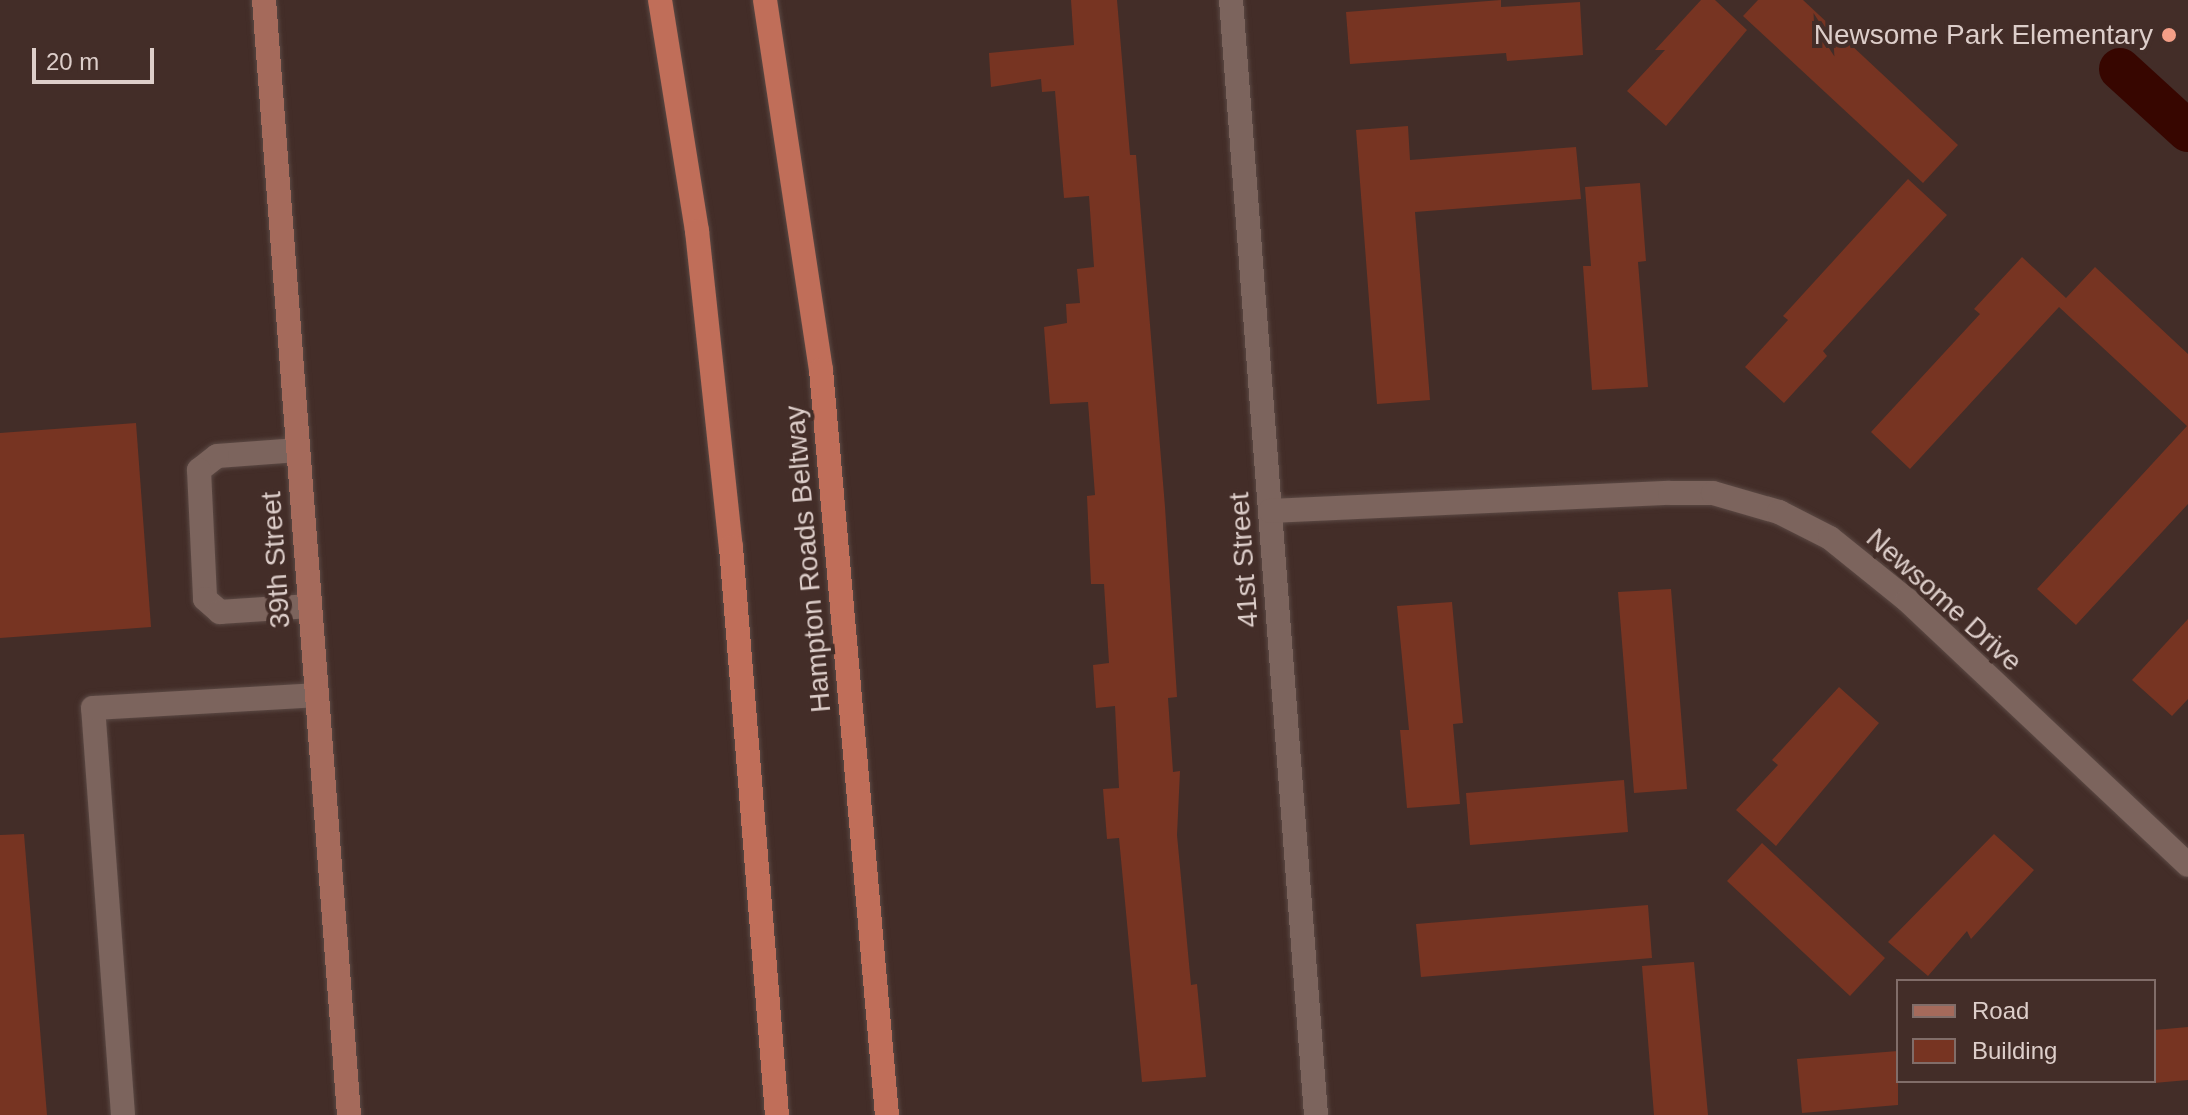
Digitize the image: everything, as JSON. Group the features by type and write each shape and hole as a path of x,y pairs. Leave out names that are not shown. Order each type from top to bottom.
{"highway":[{"path":"660,0 697,231 731,547 777,1115"},
{"name":"Hampton Roads Beltway","path":"765,0 821,370 887,1115"}],"main road":[{"name":"39th Street","path":"264,0 349,1115"}],"street":[{"name":"41st Street","path":"1231,0 1316,1115"},
{"path":"298,450 217,456 199,470 205,599 220,612 310,606"},
{"name":"Newsome Drive","path":"1270,511 1713,493 1779,512 1830,538 1907,600 2188,865"},
{"path":"123,1115 93,708 316,695"}],"building":[{"path":"1071,0 1117,0 1130,155 1136,155 1165,507 1177,697 1168,698 1173,772 1180,771 1177,835 1191,985 1197,984 1206,1077 1142,1082 1119,838 1107,839 1103,789 1119,788 1115,706 1096,708 1093,665 1109,663 1104,584 1091,584 1087,496 1095,495 1088,402 1050,404 1044,327 1067,323 1066,304 1080,303 1077,269 1094,267 1089,196 1064,198 1055,91 1042,92 1041,79 991,87 989,53 1074,45"},
{"path":"1501,0 1501,7 1580,2 1583,55 1507,61 1506,53 1350,64 1346,12"},
{"path":"1701,0 1715,0 1747,30 1666,126 1627,91 1665,50 1655,50"},
{"path":"1758,0 1803,0 1958,145 1923,183 1743,16"},
{"path":"1408,126 1410,160 1576,147 1581,199 1415,212 1430,400 1377,404 1356,130"},
{"path":"1908,179 1947,215 1823,351 1827,356 1784,403 1745,367 1788,320 1783,316"},
{"path":"1640,183 1646,261 1638,262 1648,387 1592,390 1583,266 1591,266 1585,187"},
{"path":"2022,257 2066,298 2095,267 2188,354 2188,504 2076,625 2037,589 2187,426 2059,307 1910,469 1871,432 1980,314 1974,309"},
{"path":"136,423 151,627 0,638 0,433"},
{"path":"1671,589 1687,789 1634,793 1618,592"},
{"path":"1452,602 1463,723 1453,724 1460,804 1407,808 1400,730 1409,730 1397,606"},
{"path":"2188,619 2188,699 2172,716 2132,680"},
{"path":"1839,687 1879,723 1776,846 1736,810 1778,765 1772,760"},
{"path":"1624,780 1628,832 1470,845 1466,793"},
{"path":"24,834 47,1115 0,1115 0,835"},
{"path":"1994,834 2034,870 1971,939 1967,931 1928,976 1888,942"},
{"path":"1762,843 1885,958 1850,996 1727,881"},
{"path":"1648,905 1652,958 1421,977 1416,924"},
{"path":"1694,962 1708,1115 1654,1115 1642,966"},
{"path":"2188,1027 2188,1080 2156,1083 2156,1030"},
{"path":"1896,1051 1898,1105 1802,1113 1797,1059"}],"waterway":[{"path":"2120,69 2188,131"}],"place":[{"name":"Newsome Park Elementary","path":"2169,35"}]}
